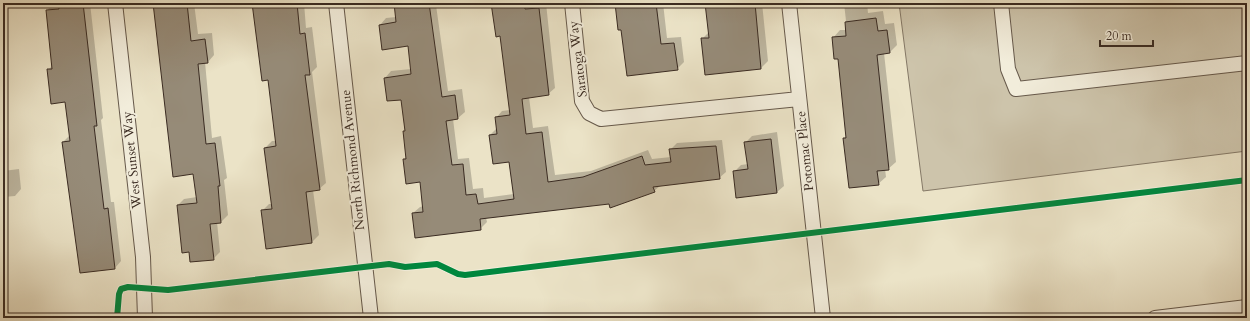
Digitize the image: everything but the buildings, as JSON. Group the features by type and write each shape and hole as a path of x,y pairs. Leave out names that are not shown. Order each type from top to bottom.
{"street":[{"name":"West Sunset Way","path":"115,3 143,257 145,318"},
{"name":"North Richmond Avenue","path":"336,3 371,318"},
{"name":"Saratoga Way","path":"572,3 582,100 589,113"},
{"path":"789,3 799,99"},
{"path":"1001,3 1008,69 1016,89 1247,64"},
{"name":"Potomac Place","path":"589,113 601,119 799,99 824,318"},
{"path":"1155,318 1247,307"}],"shaded area":[{"path":"899,3 1247,3 1247,151 923,191"}],"cycle path":[{"path":"117,318 119,294 121,289 128,287 168,290 389,264 405,267 437,264 458,274 465,275 1247,180"}]}
